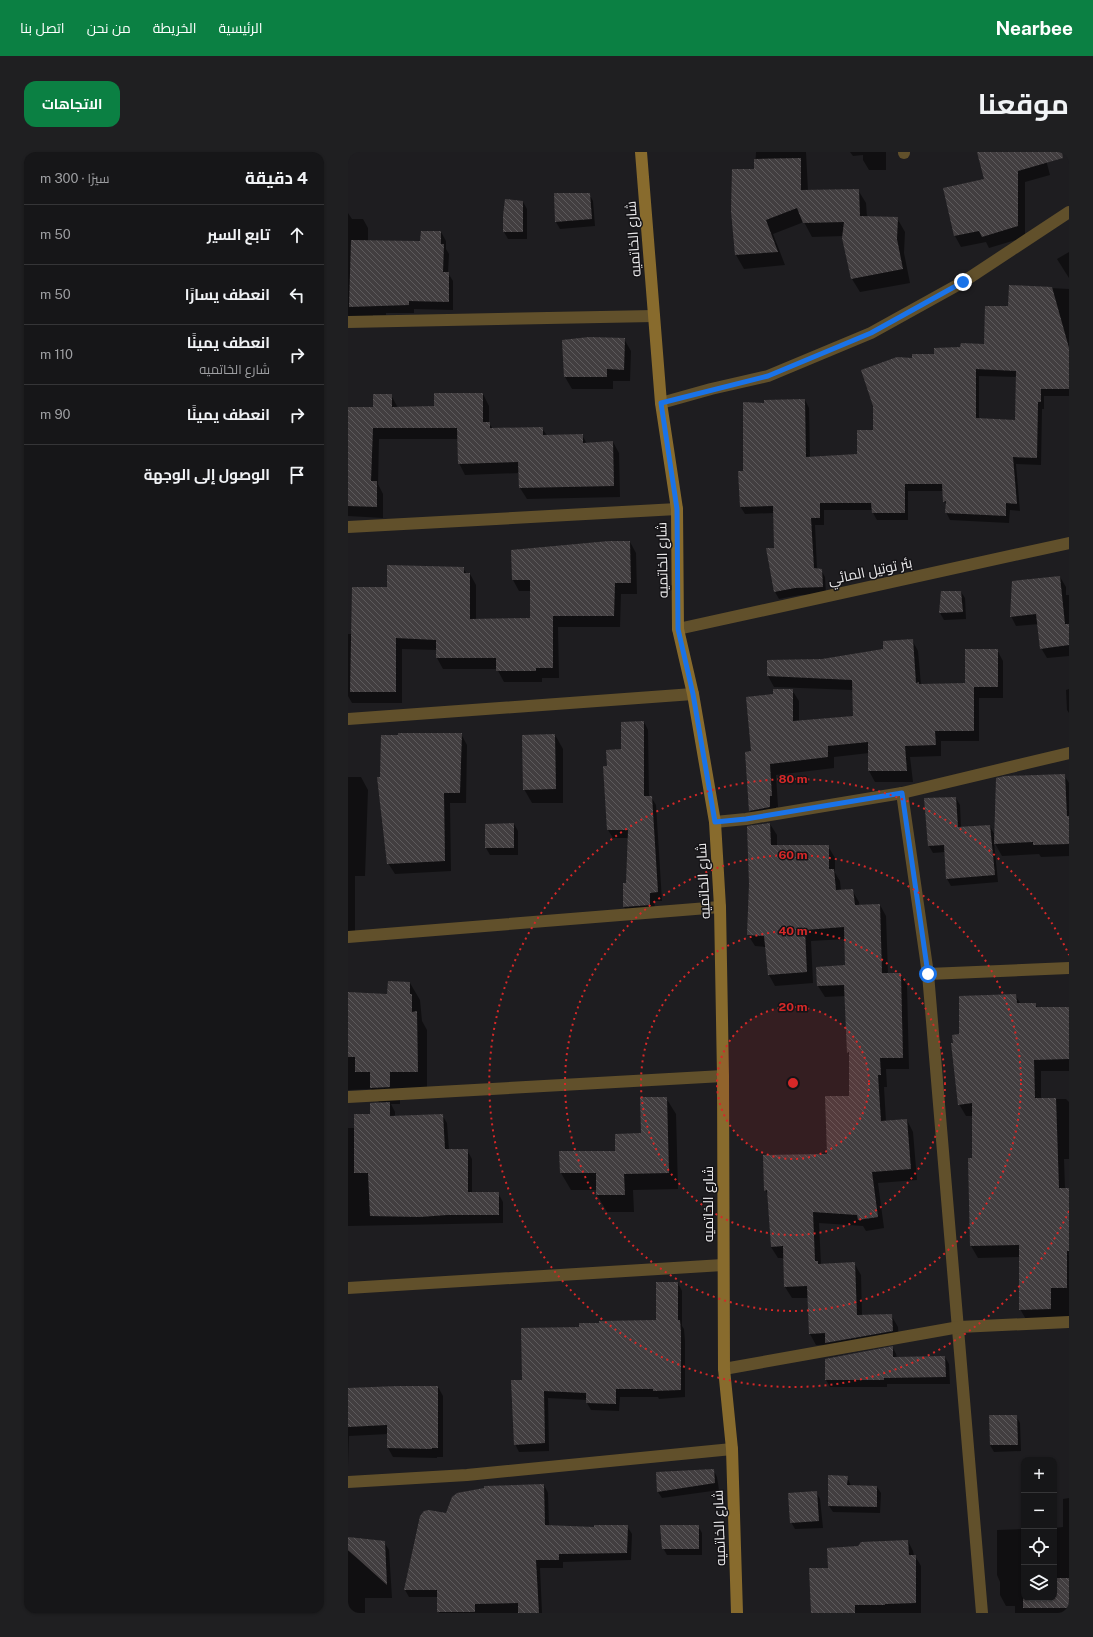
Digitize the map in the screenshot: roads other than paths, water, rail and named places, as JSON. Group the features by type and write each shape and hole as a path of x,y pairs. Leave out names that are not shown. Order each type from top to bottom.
{"street":[{"name":"شارع الخاتميه","path":"641,152 661,403 677,509 678,629 693,694 715,822 720,907 723,1076 724,1369 732,1449 737,1613"},
{"path":"661,403 768,376 871,333 963,282 1069,212"},
{"path":"348,322 654,316"},
{"path":"348,527 677,509"},
{"name":"بئر توتيل المائي","path":"678,629 1069,543"},
{"path":"348,719 693,694"},
{"path":"715,822 746,819 902,793 1069,753"},
{"path":"902,793 928,974 982,1613"},
{"path":"348,937 720,907"},
{"path":"928,974 1069,968"},
{"path":"348,1097 723,1076"},
{"path":"348,1288 723,1265"},
{"path":"724,1369 959,1327 1069,1322"},
{"path":"348,1482 467,1475 732,1449"}]}
